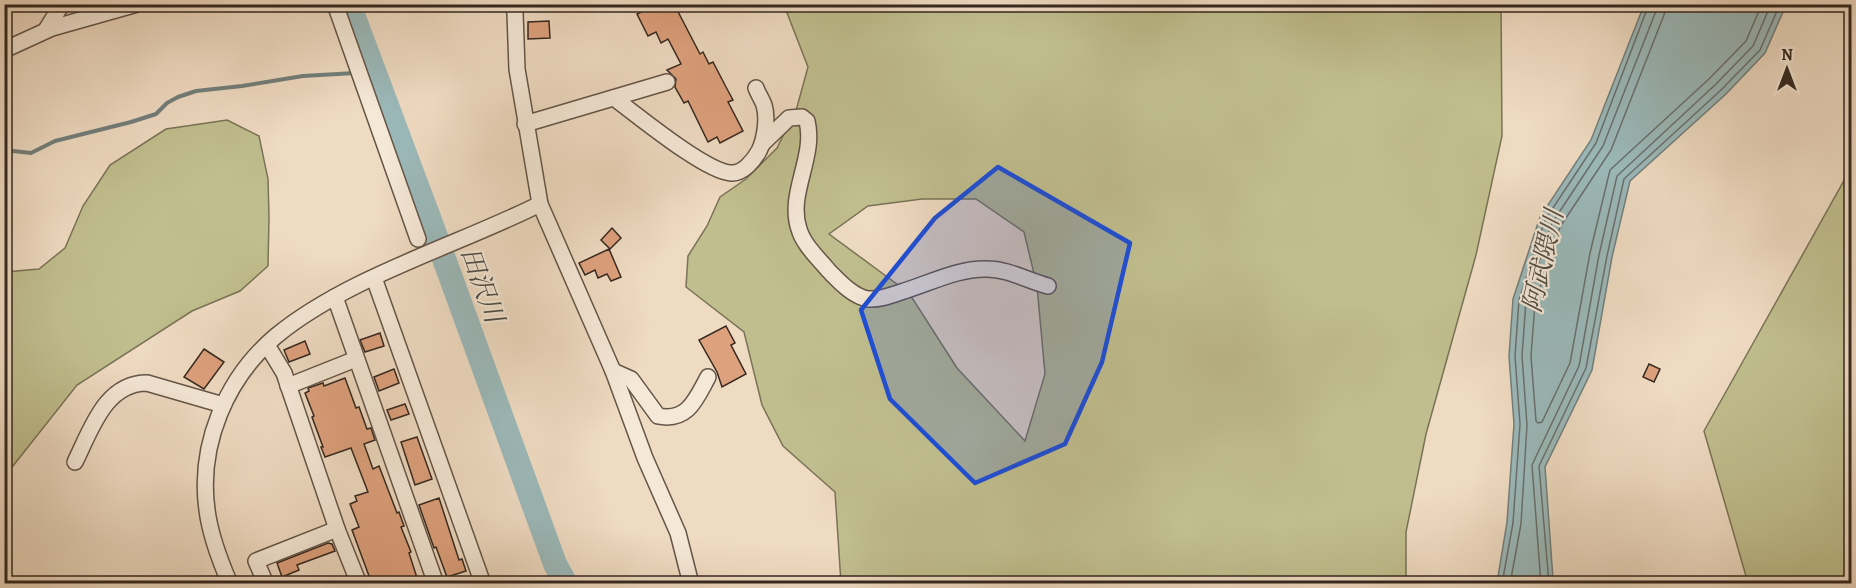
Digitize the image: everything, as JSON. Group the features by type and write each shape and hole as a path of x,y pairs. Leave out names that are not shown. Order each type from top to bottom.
{"street":[{"path":"46,30 62,4"},
{"path":"4,50 46,30 137,4"},
{"path":"334,4 418,239"},
{"path":"513,4 517,69 540,204 614,371 645,458 678,533 691,584"},
{"path":"525,124 667,82"},
{"path":"756,88 765,106 763,142"},
{"path":"614,98 681,148 716,169 732,173 739,172 753,160 763,142 789,118 802,117 807,121 809,137 796,216 799,231 815,255 852,292 867,298 883,298 962,272 987,269 1017,274 1048,286"},
{"path":"230,584 222,566 207,512 205,485 211,437 231,389 267,345 303,317 335,297 540,204"},
{"path":"374,278 483,584"},
{"path":"335,297 436,584"},
{"path":"267,345 279,363 288,386 337,529 359,584"},
{"path":"288,386 356,359"},
{"path":"614,371 631,380 658,416 668,418 677,416 693,404 708,377"},
{"path":"75,462 105,404 119,391 135,383 147,383 223,405"},
{"path":"266,584 256,561 337,529"}],"highlighted area":[{"path":"998,167 1130,243 1102,362 1065,444 975,483 890,399 861,310 935,218"}],"shaded area":[{"path":"784,5 1501,5 1502,136 1476,255 1426,434 1406,532 1406,583 841,583 835,492 783,446 762,405 744,332 686,287 688,256 707,226 720,197 746,179 777,148 797,107 808,67","holes":["922,199 976,199 1024,232 1037,286 1045,374 1025,441 957,368 909,293 829,234 868,206"]},
{"path":"227,120 259,136 268,179 268,266 240,291 192,311 77,385 5,476 5,272 39,269 65,248 83,206 110,165 166,129"},
{"path":"1851,168 1851,583 1748,583 1704,431"}],"water":[{"name":"阿武隈川","path":"1644,5 1786,5 1765,53 1726,94 1630,181 1612,257 1592,370 1545,467 1555,583 1497,583 1507,522 1514,424 1509,356 1513,299 1540,217 1591,140"}],"building":[{"path":"650,4 674,4 700,54 703,52 709,64 713,62 733,100 728,102 743,131 720,143 717,137 708,142 688,101 684,103 675,87 676,79 667,70 681,64 668,39 661,43 656,32 648,36 637,14"},
{"path":"549,21 550,38 528,39 528,22"},
{"path":"612,228 621,238 610,249 601,240"},
{"path":"609,249 621,277 611,281 607,274 598,278 595,270 585,275 579,263"},
{"path":"726,326 735,343 731,345 746,374 722,387 717,372 699,340"},
{"path":"380,333 384,346 365,352 360,340"},
{"path":"305,341 310,354 289,362 284,350"},
{"path":"204,349 224,362 204,389 184,377"},
{"path":"1649,364 1660,369 1654,382 1643,377"},
{"path":"394,369 399,383 379,391 374,377"},
{"path":"345,378 356,408 359,407 367,429 371,428 375,440 364,444 373,469 379,466 397,513 399,512 404,526 401,527 411,552 409,553 419,584 372,584 352,530 359,527 350,504 357,501 355,496 368,492 351,448 325,457 321,447 323,447 312,417 314,416 305,393 309,391 308,388 323,383 324,386"},
{"path":"405,404 409,414 391,420 387,410"},
{"path":"417,437 432,479 415,485 401,442"},
{"path":"439,498 459,560 462,559 466,571 447,577 419,505"},
{"path":"328,543 332,544 335,551 297,565 299,570 282,577 277,563"}],"waterway":[{"name":"田沢川","path":"349,4 555,564 566,584"},
{"path":"363,72 374,71"},
{"path":"4,150 31,153 55,141 156,114 167,103 196,91 303,76 355,73"}]}
